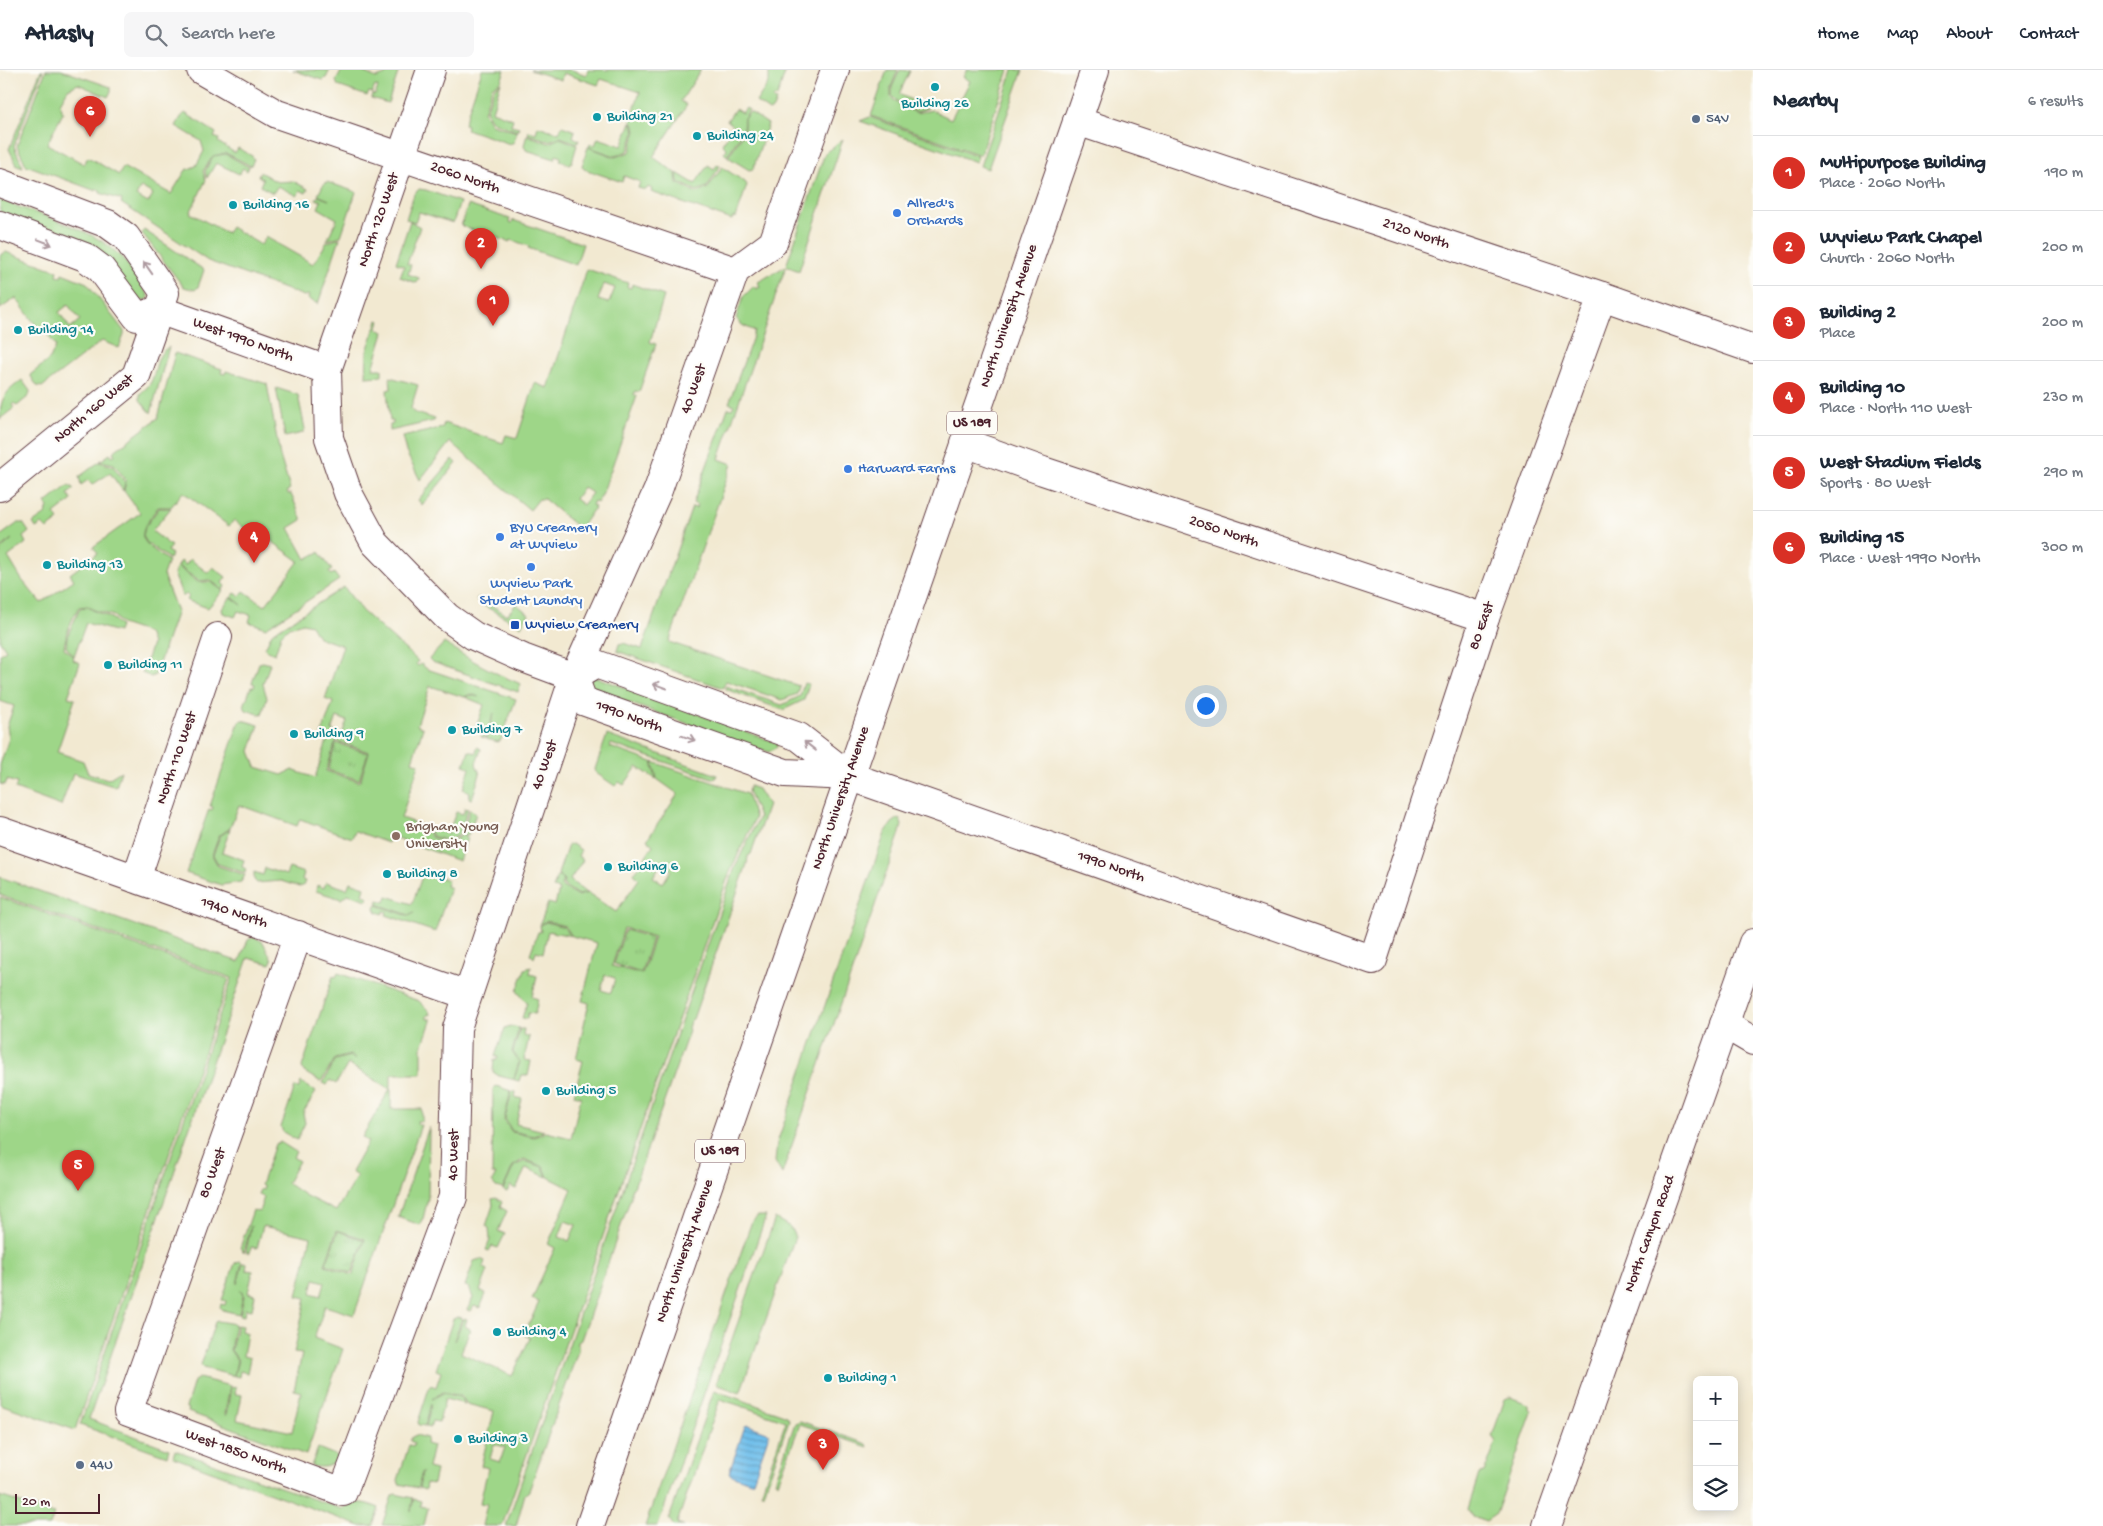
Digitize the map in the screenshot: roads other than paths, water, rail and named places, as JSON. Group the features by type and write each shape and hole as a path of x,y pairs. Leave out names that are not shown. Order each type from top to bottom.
{"main road":[{"name":"2060 North","path":"201,70 277,114 735,270"},
{"name":"North 120 West","path":"327,370 431,70"},
{"path":"735,270 773,243 835,70"},
{"name":"North University Avenue","path":"590,1526 1095,70"},
{"name":"2120 North","path":"1078,121 1602,296 1753,349"},
{"path":"0,183 108,224 126,237 165,293 159,310 137,317 101,269 85,257 0,224"},
{"name":"40 West","path":"343,1492 453,1197 457,1028 467,995 574,677 658,490 735,270"},
{"name":"80 East","path":"1373,960 1485,618 1602,296"},
{"name":"West 1990 North","path":"159,310 327,370"},
{"name":"North 160 West","path":"0,487 136,376 159,310"},
{"path":"327,370 329,438 348,493 375,543 446,617 474,636 574,677"},
{"name":"2050 North","path":"965,443 1072,481 1485,618"},
{"name":"North 110 West","path":"136,879 218,637"},
{"name":"1990 North","path":"849,776 799,737 738,714 596,664 574,677 583,701 785,773 849,776 1373,960"},
{"name":"1940 North","path":"0,831 467,995"},
{"name":"80 West","path":"128,1412 298,935"},
{"name":"North Canyon Road","path":"1547,1526 1753,943"},
{"path":"1724,1024 1753,1041"},
{"name":"West 1850 North","path":"128,1412 343,1492"}],"water":[{"path":"748,1425 769,1434 753,1481 750,1482 729,1473 745,1426"}],"place":[{"name":"Building 26","path":"935,87"},
{"name":"Building 21","path":"597,117"},
{"name":"54V","path":"1696,119"},
{"name":"Building 24","path":"697,136"},
{"name":"Building 15","path":"90,137"},
{"name":"Building 16","path":"233,205"},
{"name":"Allred's Orchards","path":"897,213"},
{"name":"Wyview Park Chapel","path":"481,269"},
{"name":"Multipurpose Building","path":"493,326"},
{"name":"Building 14","path":"18,330"},
{"name":"Harward Farms","path":"848,469"},
{"name":"BYU Creamery at Wyview","path":"500,537"},
{"name":"Building 10","path":"254,563"},
{"name":"Building 13","path":"47,565"},
{"name":"Wyview Park Student Laundry","path":"531,567"},
{"name":"Wyview Creamery","path":"515,625"},
{"name":"Building 11","path":"108,665"},
{"name":"Building 7","path":"452,730"},
{"name":"Building 9","path":"294,734"},
{"name":"Brigham Young University","path":"396,836"},
{"name":"Building 6","path":"608,867"},
{"name":"Building 8","path":"387,874"},
{"name":"Building 5","path":"546,1091"},
{"name":"West Stadium Fields","path":"78,1191"},
{"name":"Building 4","path":"497,1332"},
{"name":"Building 1","path":"828,1378"},
{"name":"Building 3","path":"458,1439"},
{"name":"44U","path":"80,1465"},
{"name":"Building 2","path":"823,1470"}]}
